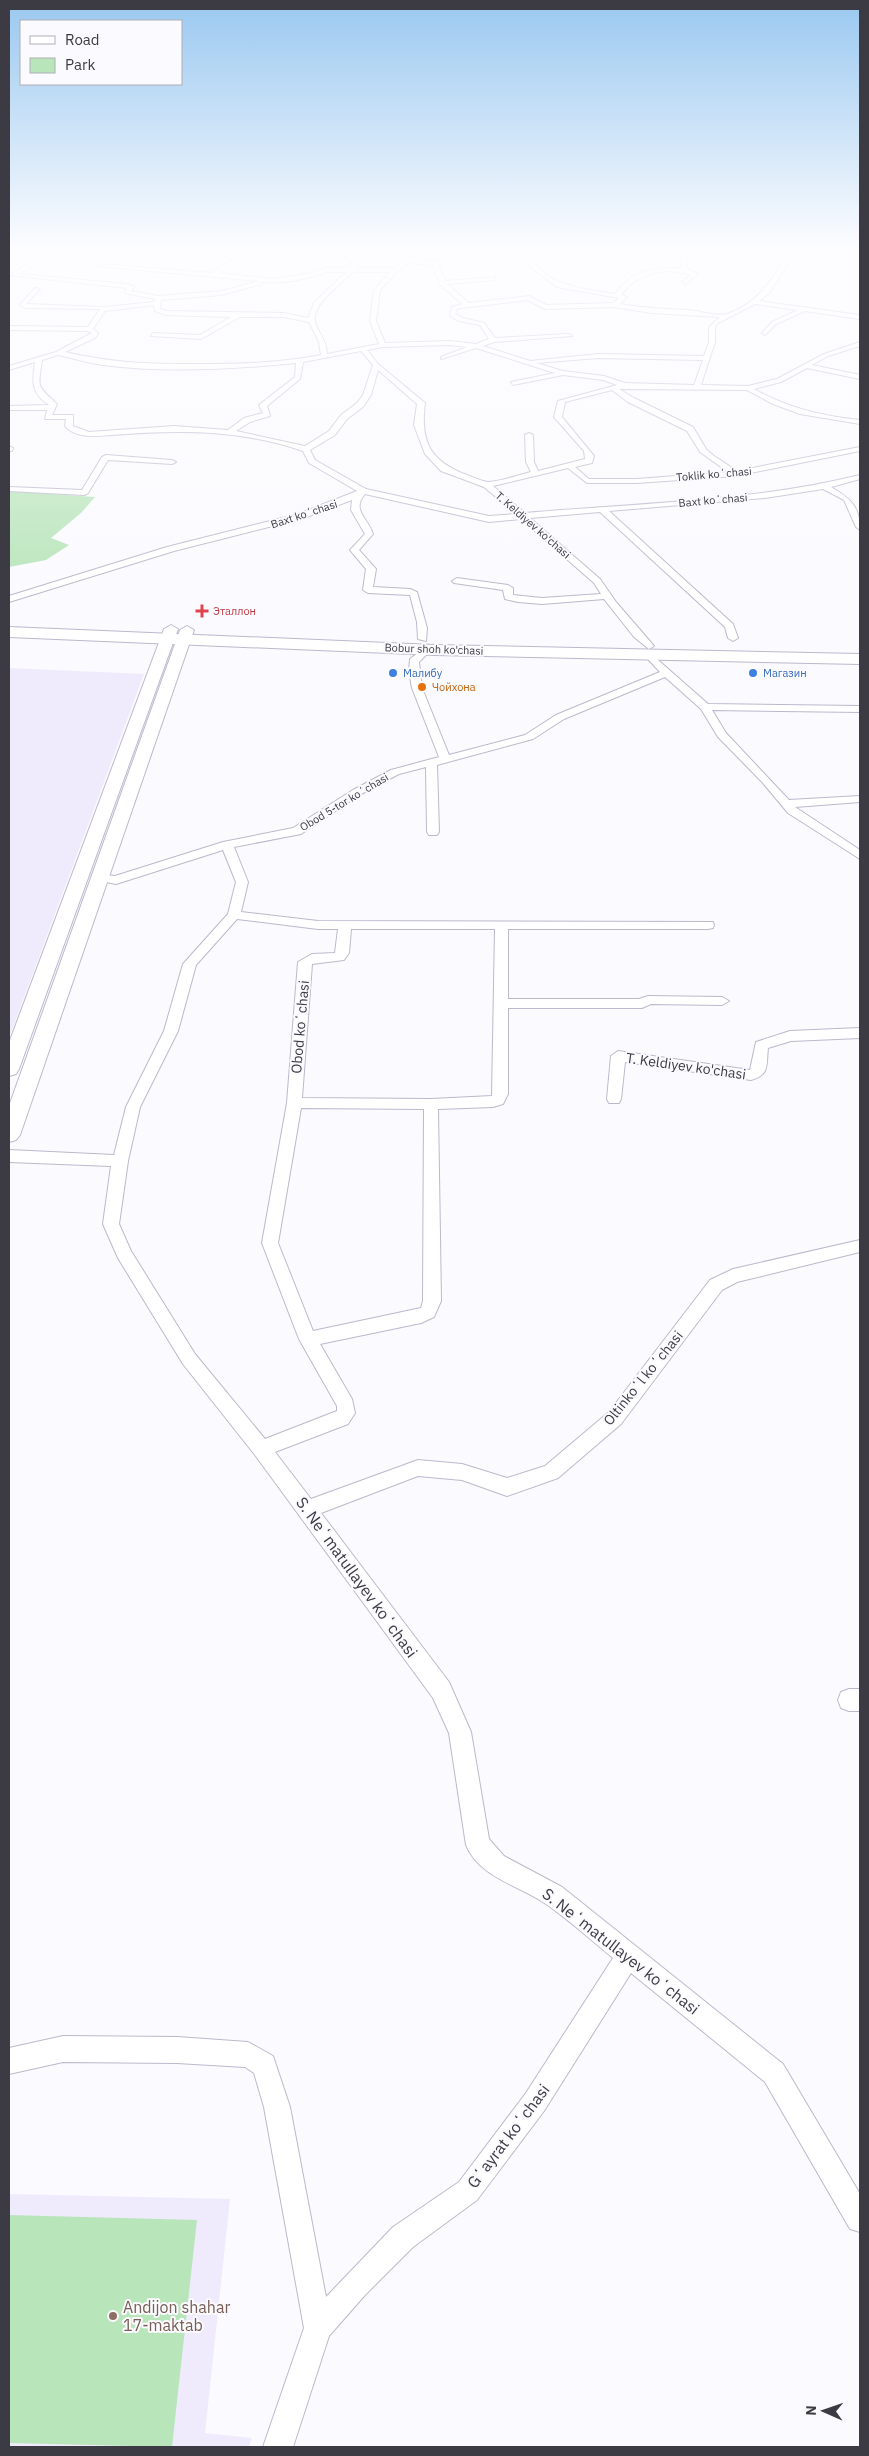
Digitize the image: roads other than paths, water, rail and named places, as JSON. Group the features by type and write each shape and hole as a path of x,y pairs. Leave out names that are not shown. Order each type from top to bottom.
{"main road":[{"name":"Bobur shoh ko'chasi","path":"9,622 177,635"},
{"name":"Bobur shoh ko'chasi","path":"9,632 177,635 860,659"},
{"path":"9,1135 100,877 177,635"},
{"path":"9,1068 177,635"},
{"name":"Bobur shoh ko'chasi","path":"650,651 860,649"}],"street":[{"path":"39,366 37,391 39,396 53,404 48,416 70,417 70,426 73,430 89,434 174,428 230,432 291,444 306,449 312,460 363,491 356,499 355,505 358,517 368,529 369,534 354,550 371,569 368,590 410,592 414,594 425,644 414,661 412,673 415,689 435,728 445,759"},
{"path":"129,366 253,366"},
{"path":"133,366 134,376"},
{"path":"230,432 246,420 267,414 263,405 298,378 299,366"},
{"path":"306,449 332,433 344,417 360,405 367,395 376,366"},
{"name":"T. Keldiyev ko'chasi","path":"377,366 421,403 418,425 428,452 444,469 487,485 597,581 606,596 666,673 705,707 722,736 768,781 792,812 831,834 860,855"},
{"path":"539,366 562,373 604,378 624,385"},
{"path":"697,386 704,366"},
{"path":"487,485 571,467 589,461 590,456 558,417 562,401 624,385 748,388 779,381 806,366 858,379"},
{"path":"513,383 562,373"},
{"path":"613,388 631,400 690,429 703,450 711,458 736,474"},
{"path":"748,388 789,410 860,422"},
{"path":"9,408 51,408"},
{"path":"529,435 530,462 536,474"},
{"name":"Toklik koʻchasi","path":"571,467 585,480 591,482 637,481 773,471 860,448"},
{"path":"9,489 84,493 106,457 172,462"},
{"name":"Baxt koʻchasi","path":"9,599 195,542 280,524 345,500 363,491 471,517 489,519 522,515 649,507 785,489 824,486 860,477"},
{"path":"824,486 847,499 860,528"},
{"path":"602,509 730,626 733,638"},
{"path":"457,581 508,588 508,597 517,599 563,600 606,596"},
{"name":"Obod 5-tor koʻchasi","path":"100,877 116,880 227,845 297,831 357,792 395,772 529,737 560,717 666,673"},
{"path":"705,707 860,709"},
{"path":"432,763 433,832"},
{"path":"786,804 860,798"},
{"name":"S. Neʻmatullayev koʻchasi","path":"227,845 242,882 234,915 190,964 172,1031 133,1106 120,1161 111,1224 124,1253 189,1358 262,1449 440,1690 460,1732 478,1845 496,1864 554,1895 774,2073 860,2219"},
{"path":"234,915 318,925 708,925"},
{"name":"Obod koʻchasi","path":"262,1449 342,1418 346,1413 346,1406 308,1339 270,1242 294,1103 305,962 312,958 339,957 342,953 345,925"},
{"path":"294,1103 430,1104 492,1102 498,1100 501,1094 502,925"},
{"path":"503,1003 642,1004 648,1000 722,1001"},
{"name":"T. Keldiyev ko'chasi","path":"614,1099 618,1056 752,1075 758,1072 761,1044 790,1036 860,1034"},
{"path":"308,1339 421,1316 428,1312 432,1301 430,1104"},
{"path":"9,1156 120,1161"},
{"name":"Oltinkoʻl koʻchasi","path":"307,1509 418,1468 462,1472 507,1487 551,1472 614,1418 716,1285 733,1276 860,1246"},
{"name":"Gʻayrat koʻchasi","path":"278,2447 318,2328 355,2285 403,2237 468,2191 535,2102 629,1954"},
{"path":"9,2061 63,2049 177,2050 248,2055 264,2065 277,2107 318,2328"}],"place":[{"name":"Эталлон","path":"202,611"},
{"name":"Малибу","path":"393,673"},
{"name":"Магазин","path":"753,673"},
{"name":"Чойхона","path":"422,687"},
{"name":"Andijon shahar 17-maktab","path":"113,2316"}]}
